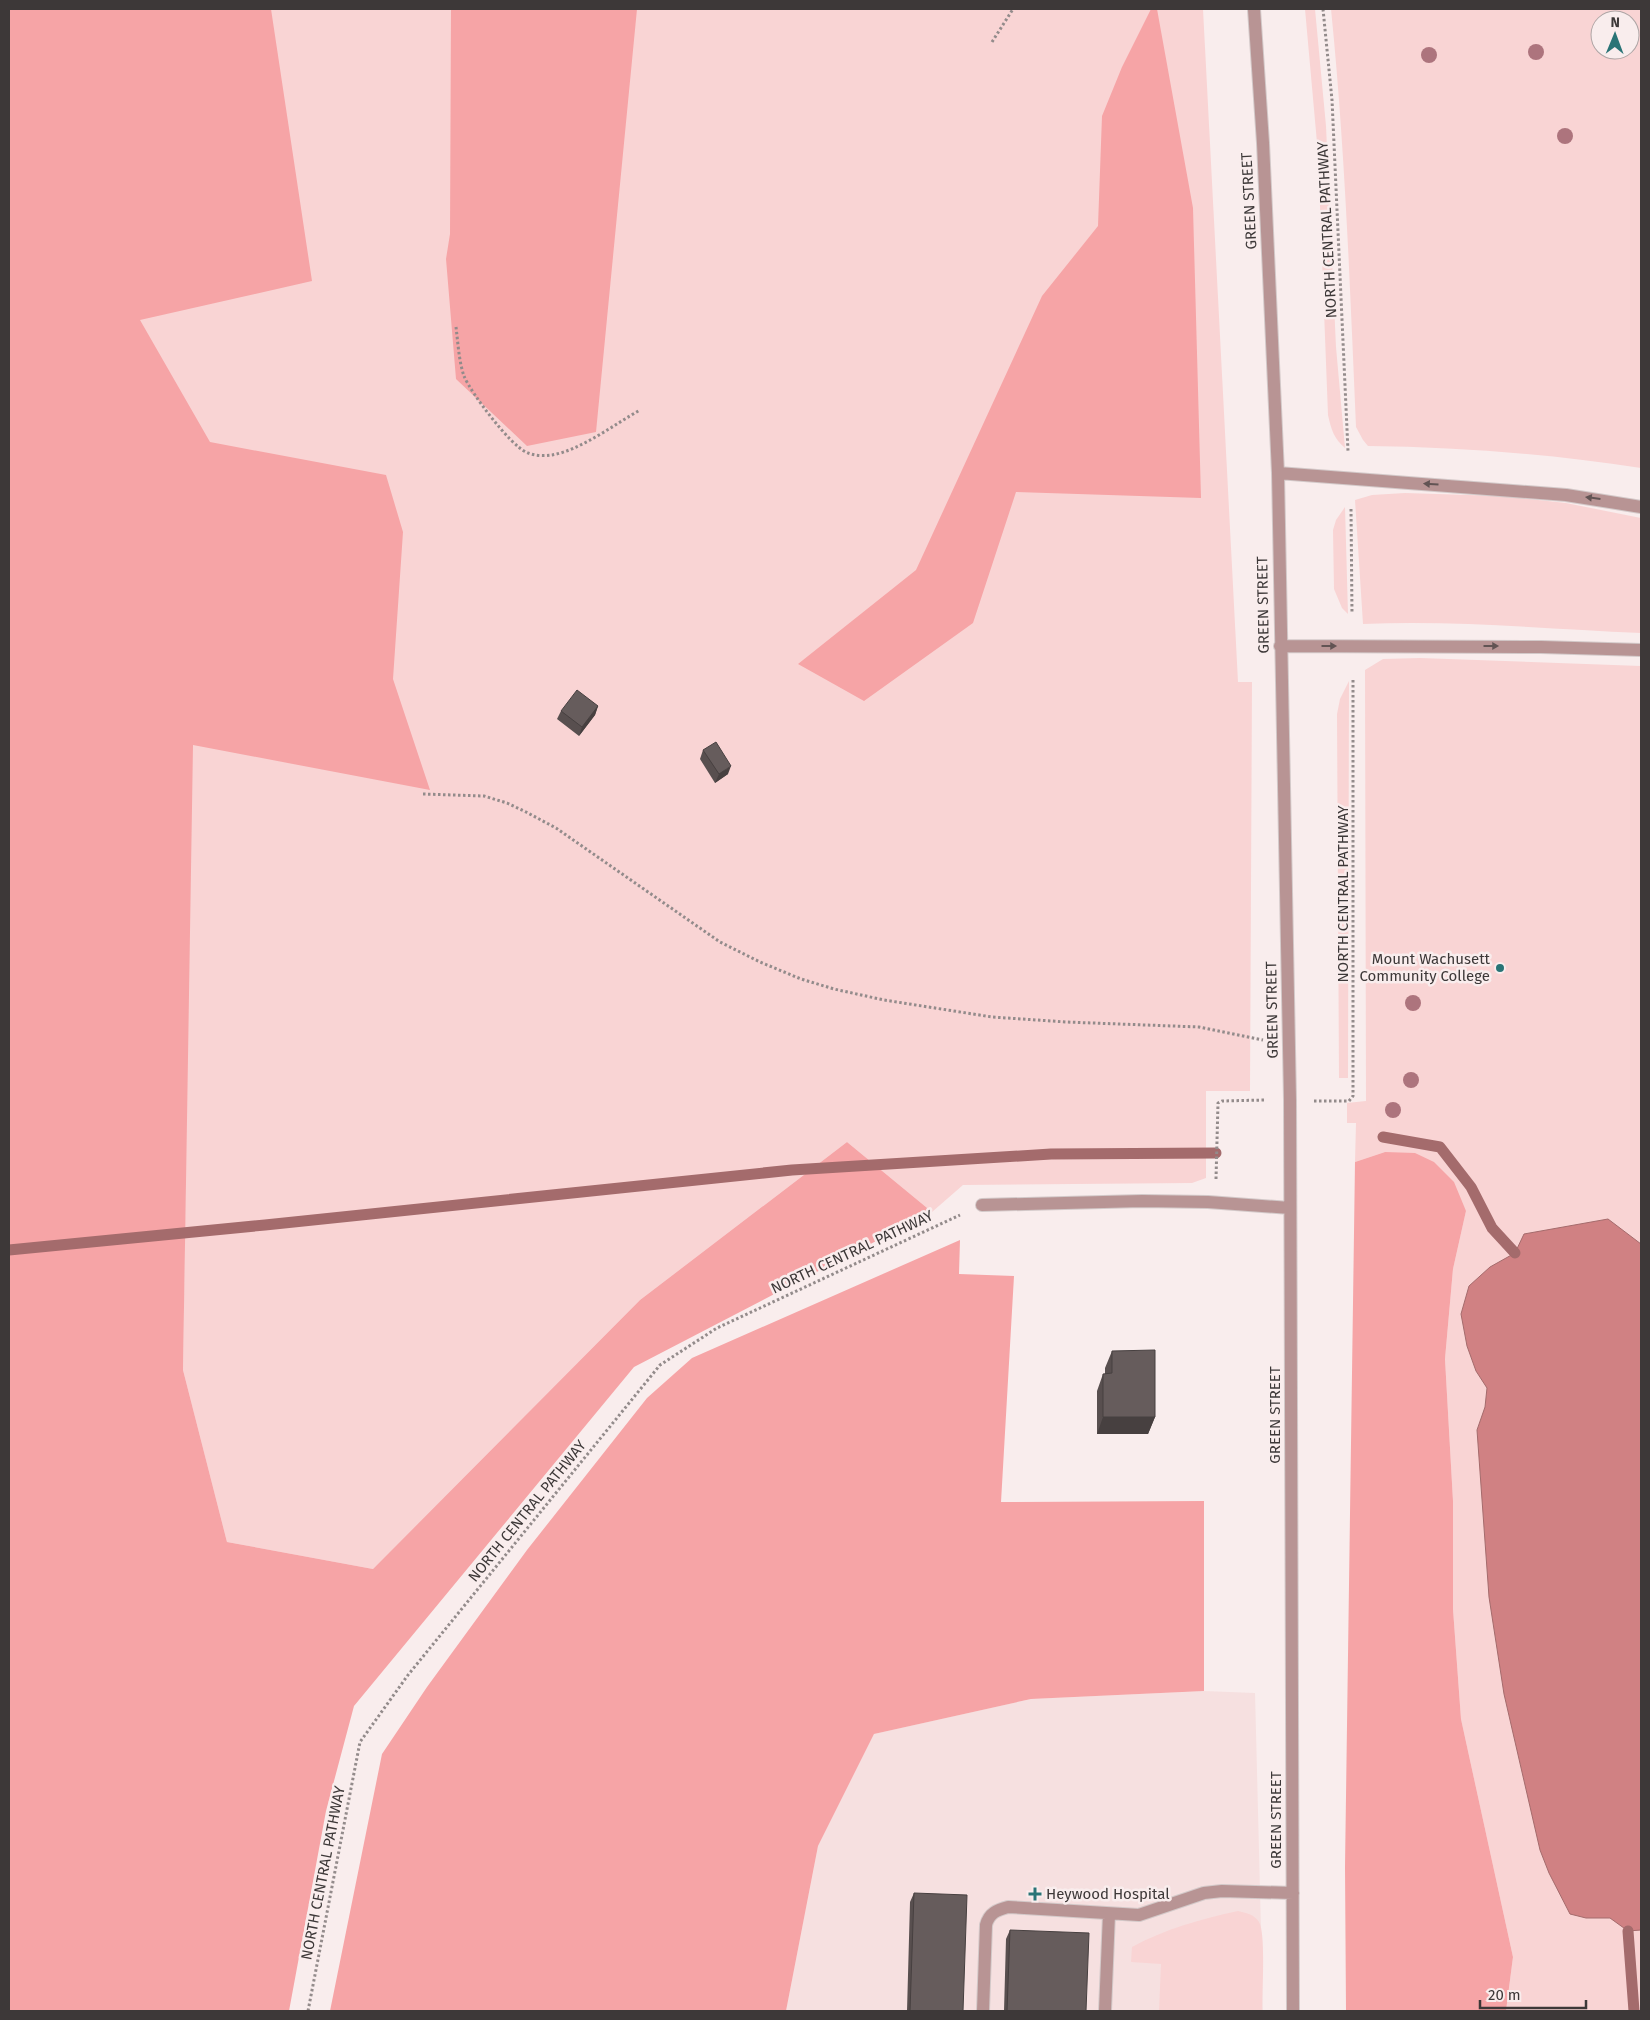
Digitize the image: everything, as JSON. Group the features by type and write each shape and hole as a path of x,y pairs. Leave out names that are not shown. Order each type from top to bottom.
{"street":[{"name":"GREEN STREET","path":"1254,9 1263,143 1278,473 1289,1047 1293,2011"},
{"path":"1278,473 1566,495 1641,507"},
{"path":"1280,646 1541,647 1641,650"},
{"path":"982,1205 1142,1201 1208,1202 1290,1208"},
{"path":"983,2011 986,1925 988,1917 996,1910 1008,1906 1139,1915 1204,1893 1222,1891 1293,1893"},
{"path":"1105,2011 1109,1914"}],"path":[{"path":"992,42 1013,9"},
{"name":"NORTH CENTRAL PATHWAY","path":"1323,9 1332,100 1348,451"},
{"path":"456,327 464,375 469,386 513,443 526,452 541,456 564,452 640,410"},
{"path":"1351,509 1352,613"},
{"name":"NORTH CENTRAL PATHWAY","path":"1343,1102 1349,1101 1353,1096 1354,679"},
{"path":"423,794 484,796 520,809 556,828 720,942 801,979 834,989 884,1000 992,1017 1199,1027 1235,1033 1289,1047"},
{"path":"1216,1153 1218,1103 1250,1100"},
{"name":"NORTH CENTRAL PATHWAY","path":"308,2011 360,1742 408,1676 660,1365 717,1328 982,1205"}],"shaded area":[{"path":"9,9 1203,9 1238,682 1252,682 1250,1091 1206,1091 1206,1178 1192,1183 963,1185 932,1212 847,1142 640,1300 373,1569 227,1542 183,1370 186,1149"},
{"path":"9,9 271,9 312,281 140,320 210,442 386,475 403,532 393,679 430,790 193,745 183,1370 227,1542 373,1569 640,1300 847,1142 932,1212 634,1367 354,1706 326,1811 289,2011 9,2011"},
{"path":"451,9 637,9 596,432 527,446 456,379 446,259 450,234"},
{"path":"1151,9 1157,9 1193,208 1201,498 1016,492 973,623 864,701 798,664 916,570 1042,296 1098,226 1102,116 1122,67"},
{"path":"1305,9 1315,9 1326,126 1336,347 1345,448 1338,441 1330,425 1328,415 1318,154"},
{"path":"1331,9 1641,9 1641,468 1505,452 1368,446 1356,427 1340,113"},
{"path":"1405,493 1500,496 1566,503 1641,518 1641,633 1467,624 1363,624 1355,500 1372,495"},
{"path":"1345,507 1348,614 1342,608 1334,589 1333,530 1336,520"},
{"path":"1420,658 1641,666 1641,2011 1506,2011 1513,1957 1461,1719 1453,1609 1453,1501 1445,1359 1453,1269 1466,1211 1385,1152 1355,1162 1356,1123 1347,1123 1347,1103 1366,1101 1365,670 1383,659"},
{"path":"1349,681 1348,1078 1339,1078 1337,714 1340,699"},
{"path":"1385,1152 1415,1153 1434,1162 1454,1182 1466,1211 1453,1269 1445,1359 1453,1501 1453,1609 1461,1719 1513,1957 1506,2011 1346,2011 1345,1867 1355,1162"},
{"path":"1608,1219 1641,1244 1641,1930 1628,1931 1610,1918 1586,1918 1570,1914 1549,1873 1540,1850 1504,1694 1489,1597 1477,1430 1485,1407 1487,1388 1476,1371 1467,1346 1461,1314 1469,1286 1490,1267 1515,1253 1524,1234"},
{"path":"960,1240 959,1274 1014,1276 1001,1502 1204,1501 1204,1691 1031,1699 874,1734 818,1846 786,2011 330,2011 382,1754 427,1687 527,1550 647,1398 692,1358"},
{"name":"Heywood Hospital","path":"1204,1691 1255,1693 1263,2011 786,2011 818,1846 874,1734 1031,1699"},
{"path":"1238,1911 1255,1917 1261,1928 1263,1951 1262,2011 1159,2011 1161,1964 1131,1962 1132,1947 1184,1925"}],"building":[{"path":"577,690 598,706 582,727 561,711"},
{"path":"716,742 731,766 719,774 703,750"},
{"path":"1155,1350 1155,1417 1103,1417 1103,1374 1112,1373 1112,1351"},
{"path":"914,1893 967,1895 963,2011 910,2011"},
{"path":"1010,1930 1089,1933 1086,2011 1007,2011"}],"waterway":[{"path":"1383,1137 1440,1147 1471,1187 1492,1228 1515,1253"},
{"path":"9,1250 792,1170 1051,1154 1216,1153"},
{"path":"1628,1931 1634,2011"}],"place":[{"name":"Mount Wachusett Community College","path":"1500,968"},
{"name":"Heywood Hospital","path":"1035,1894"}]}
